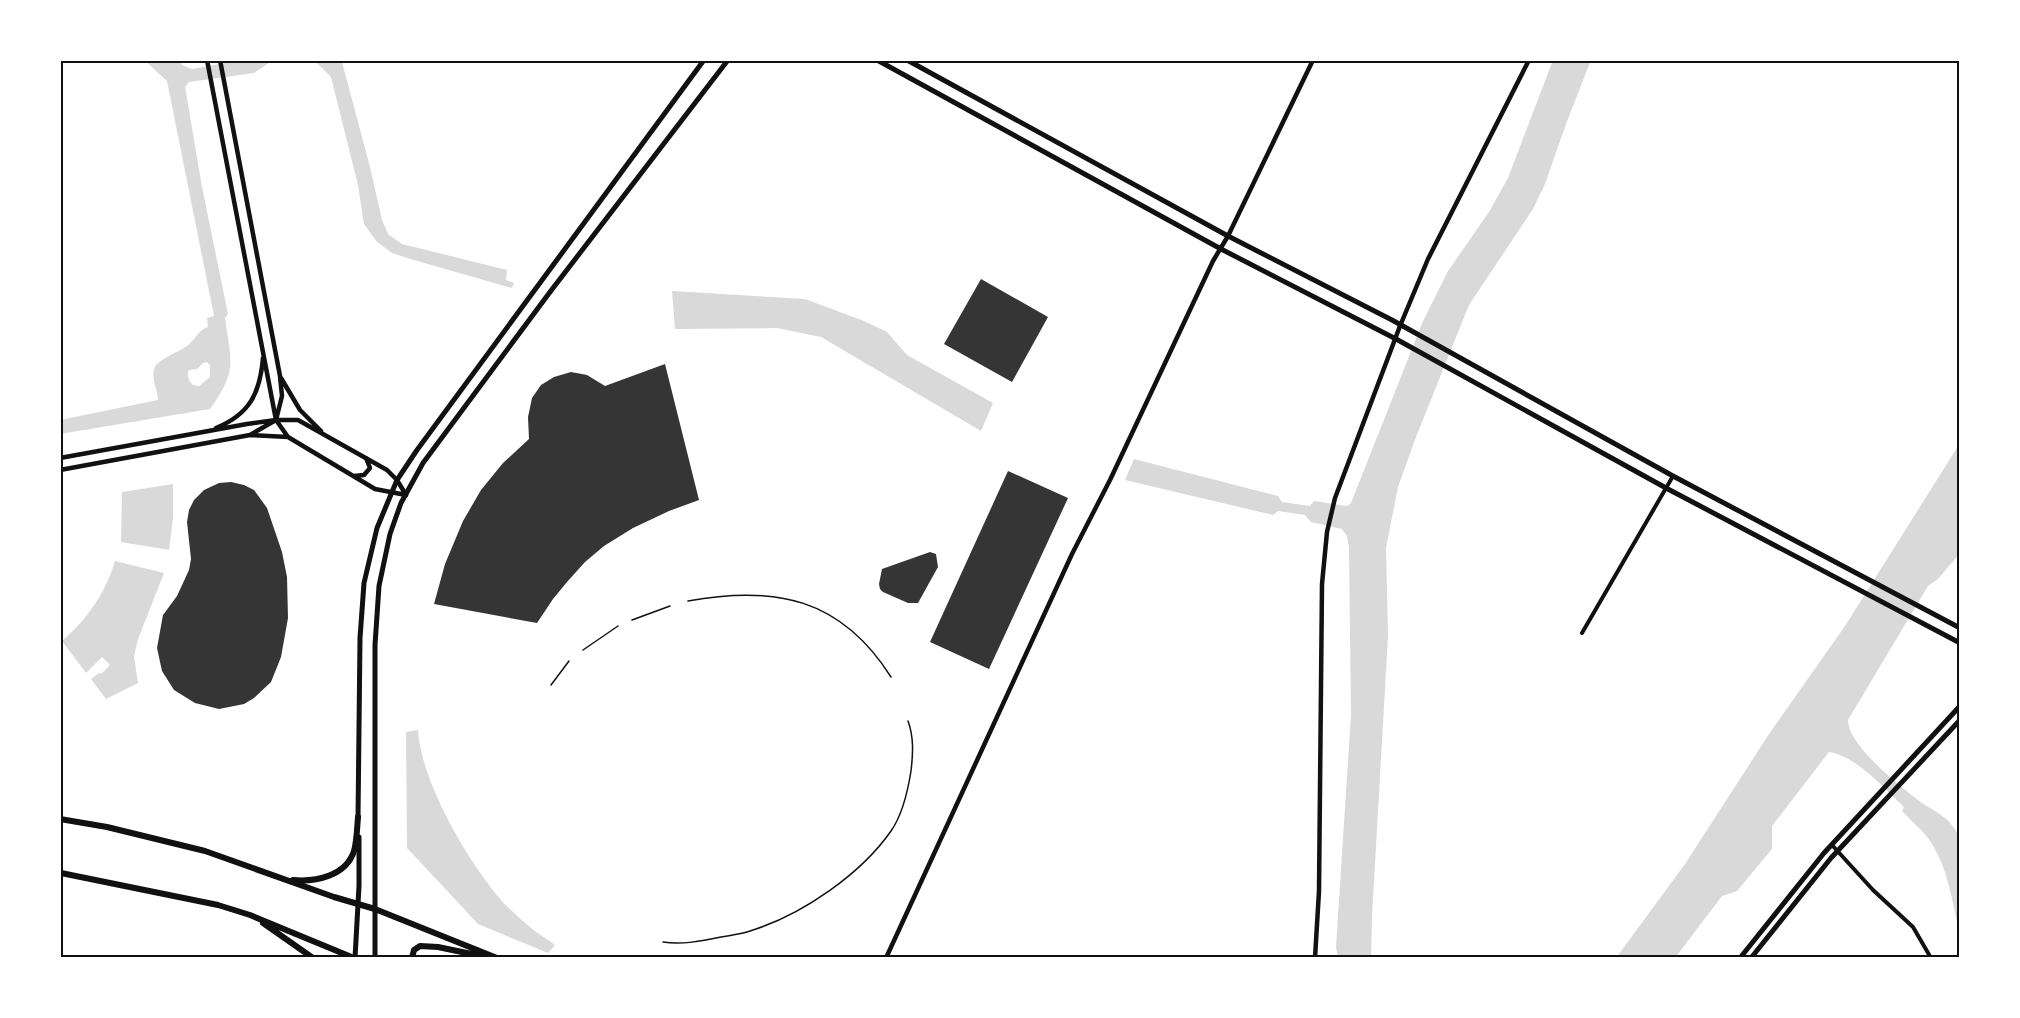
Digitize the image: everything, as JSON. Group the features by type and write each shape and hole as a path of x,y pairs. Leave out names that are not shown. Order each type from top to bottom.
{"main road":[{"path":"62,873 218,905 250,915 354,958 358,904 360,638 364,583 377,528 397,480 424,440 704,60"},
{"path":"375,958 374,668 379,586 390,534 406,495 423,463 542,302 728,60"},
{"path":"877,60 1221,249 1396,339 1666,488 1953,639 1960,645"},
{"path":"907,60 1228,236 1412,332 1673,476 1960,628"},
{"path":"1740,958 1832,845 1960,706"},
{"path":"1751,958 1838,852 1960,720"},
{"path":"283,879 309,882 328,877 343,868 353,852 358,817"},
{"path":"60,819 107,827 204,851 375,909 495,958"},
{"path":"250,915 313,958"},
{"path":"412,958 414,950 420,946 438,947 495,958"}],"street":[{"path":"886,958 1072,554 1313,60"},
{"path":"1315,958 1319,891 1322,584 1327,532 1335,498 1428,259 1529,60"},
{"path":"207,61 276,420 288,437 375,489 406,495"},
{"path":"220,61 282,396 276,420 250,435"},
{"path":"208,431 225,424 241,413 254,397 261,381 264,352"},
{"path":"280,376 300,410 327,436"},
{"path":"60,458 276,420 298,420 387,470 397,480 406,495"},
{"path":"60,470 250,435 288,437"},
{"path":"354,476 364,475 370,468 366,458"},
{"path":"1582,633 1673,476"},
{"path":"1832,845 1873,890 1913,927 1930,958"}],"lane":[{"path":"688,601 721,595 750,594 806,603 843,622 864,641 891,677"},
{"path":"632,620 670,606"},
{"path":"583,651 618,626"},
{"path":"551,685 569,661"},
{"path":"663,942 671,944 703,941 753,930 804,907 848,877 866,861 892,829 908,790 914,753 908,721"}],"shaded area":[{"path":"144,60 179,60 182,65 192,69 241,60 273,60 254,73 189,82 185,87 202,187 228,314 225,318 230,356 229,375 210,409 60,434 60,420 158,400 153,375 157,364 187,346 202,330 208,327 207,318 214,316 167,81","holes":["207,362 210,365 210,377 199,386 193,385 188,378 189,370 197,369"]},
{"path":"314,60 342,62 382,220 388,234 402,244 507,270 506,280 514,283 512,288 392,253 377,242 364,224 358,185 331,77"},
{"path":"1553,60 1591,60 1545,184 1533,209 1469,305 1398,487 1386,548 1388,637 1371,958 1338,958 1336,947 1351,715 1347,536 1342,529 1311,522 1305,515 1278,511 1273,515 1125,480 1134,459 1278,496 1282,502 1310,506 1314,501 1347,506 1351,503 1423,321 1448,271 1489,212 1508,178"},
{"path":"672,291 805,299 887,332 907,355 993,403 981,431 821,337 777,328 675,329"},
{"path":"1960,443 1960,553 1938,579 1928,586 1848,720 1850,731 1857,742 1879,767 1925,805 1944,817 1956,831 1960,840 1960,937 1945,873 1928,838 1902,811 1904,807 1869,774 1849,760 1829,752 1772,826 1772,849 1737,891 1722,896 1675,958 1616,958 1685,864 1769,734 1845,626"},
{"path":"173,484 173,518 169,550 121,542 122,492"},
{"path":"115,561 164,573 138,639 134,656 138,683 106,699 91,679 101,674 110,665 102,657 86,673 62,641 95,605"},
{"path":"418,730 421,751 437,797 461,843 502,901 532,929 555,945 548,953 478,924 407,848 406,732"}],"building":[{"path":"981,279 1048,317 1012,382 944,344"},
{"path":"665,364 699,500 633,528 604,546 567,582 537,623 434,604 445,564 463,521 481,490 503,463 529,439 528,417 532,398 541,385 554,377 571,372 587,375 605,386"},
{"path":"1008,471 1068,498 989,669 930,642"},
{"path":"231,482 254,490 267,508 282,552 287,577 288,618 281,657 271,682 244,704 219,709 195,703 174,690 162,671 157,648 163,615 177,596 189,570 191,559 187,522 189,510 194,500 204,490 219,483"},
{"path":"930,552 936,554 938,567 918,603 908,603 880,589 882,569"}]}
